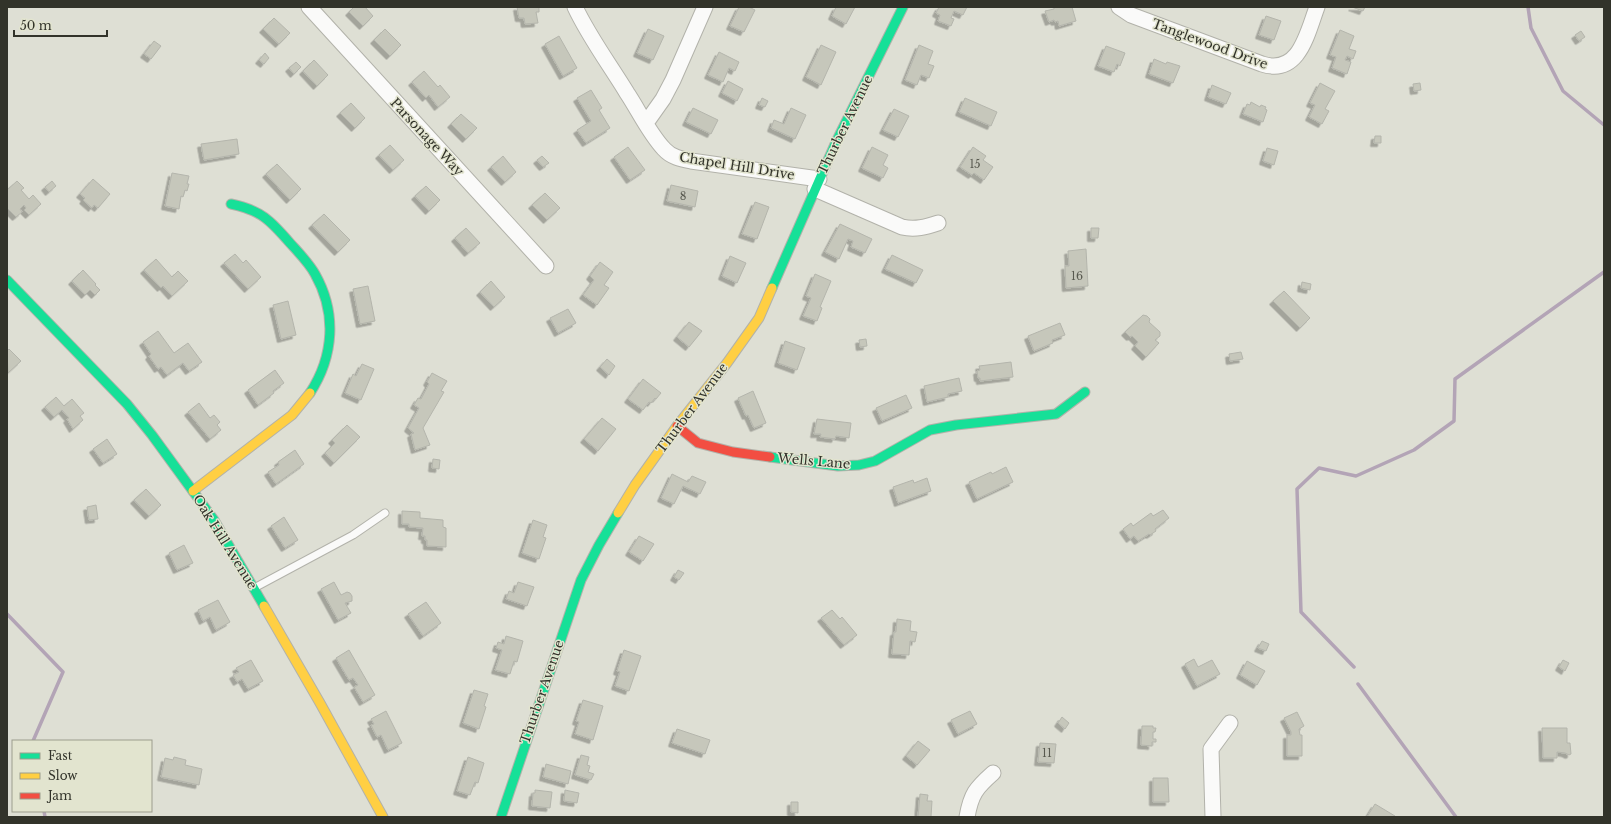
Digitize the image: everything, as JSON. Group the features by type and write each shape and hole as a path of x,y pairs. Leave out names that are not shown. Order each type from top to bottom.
{"street":[{"name":"Parsonage Way","path":"309,7 546,266"},
{"name":"Chapel Hill Drive","path":"575,7 646,123 665,150 679,158 744,169 817,184 902,227 911,229 938,223"},
{"path":"646,123 663,99 673,80 705,7"},
{"name":"Thurber Avenue","path":"501,817 581,580 599,545 636,485 677,426 727,363 759,318 836,142 903,7"},
{"name":"Tanglewood Drive","path":"1119,7 1131,16 1262,64 1276,67 1289,62 1300,50 1317,7"},
{"path":"193,491 300,408 313,391 319,380 324,369 330,345 330,320 325,296 308,263 270,220 251,209 232,204"},
{"name":"Oak Hill Avenue","path":"7,280 127,404 152,435 214,520 320,703 383,817"},
{"name":"Wells Lane","path":"677,426 698,443 733,452 838,466 859,465 875,461 930,430 956,425 1056,414 1085,392"},
{"path":"1213,817 1211,748 1230,723"},
{"path":"967,817 973,794 978,786 993,773"}],"lane":[{"path":"254,588 354,535 385,513"}],"building":[{"path":"354,7 365,7 373,16 363,26 349,12"},
{"path":"517,7 539,7 539,12 536,12 538,23 525,24 524,18 519,18"},
{"path":"739,7 749,7 755,10 744,32 730,26"},
{"path":"836,7 855,7 846,24 832,16"},
{"path":"939,7 967,7 963,15 954,11 951,18 954,19 951,26 938,21 940,15 936,13"},
{"path":"1054,7 1072,7 1076,21 1059,26 1058,21 1055,22 1054,20 1049,22 1045,11 1054,9"},
{"path":"1352,7 1365,7 1363,11"},
{"path":"1266,16 1281,21 1274,40 1259,35"},
{"path":"274,18 290,33 279,44 263,29"},
{"path":"385,29 401,45 390,56 374,40"},
{"path":"648,29 664,36 653,60 637,53"},
{"path":"1340,30 1354,36 1349,49 1356,51 1353,59 1347,56 1345,60 1351,62 1347,74 1332,68 1336,57 1330,55"},
{"path":"1581,31 1585,37 1579,41 1575,35"},
{"path":"559,36 577,68 563,76 545,44"},
{"path":"154,41 161,46 151,59 144,54"},
{"path":"821,45 836,52 821,85 806,77"},
{"path":"919,45 933,51 928,64 934,66 929,78 921,75 917,85 905,80"},
{"path":"1106,46 1125,53 1120,66 1117,64 1114,72 1098,66"},
{"path":"719,52 739,62 735,71 729,68 723,82 708,75"},
{"path":"265,53 269,58 264,64 259,60"},
{"path":"1154,59 1166,64 1167,62 1180,66 1173,83 1149,74"},
{"path":"314,60 328,75 317,86 303,71"},
{"path":"296,62 301,67 294,74 289,68"},
{"path":"424,71 438,87 440,85 450,97 438,107 429,95 426,98 412,82"},
{"path":"728,81 743,89 737,101 722,93"},
{"path":"1320,83 1335,91 1325,109 1329,111 1322,124 1309,117 1315,105 1310,103"},
{"path":"1420,83 1421,90 1414,91 1413,84"},
{"path":"1212,85 1231,93 1226,104 1208,97"},
{"path":"591,90 602,108 599,110 610,128 586,143 577,130 591,121 577,98"},
{"path":"762,98 768,101 765,107 759,105"},
{"path":"965,98 997,112 991,126 959,112"},
{"path":"1251,102 1260,107 1261,105 1266,107 1265,109 1267,110 1263,122 1243,114 1247,104 1250,105"},
{"path":"351,103 365,118 355,128 340,113"},
{"path":"693,108 718,120 711,134 686,122"},
{"path":"791,108 806,115 795,139 771,128 774,120 784,124"},
{"path":"894,109 909,116 898,137 883,130"},
{"path":"461,114 477,128 466,139 451,124"},
{"path":"1375,136 1381,136 1381,143 1374,143"},
{"path":"237,139 239,154 204,160 201,144"},
{"path":"390,145 404,160 393,170 379,155"},
{"path":"628,147 645,170 630,180 614,157"},
{"path":"872,147 888,155 883,165 888,168 883,178 862,168"},
{"path":"973,147 986,156 983,160 993,167 984,180 974,173 972,175 960,167"},
{"path":"1267,148 1278,151 1274,165 1263,161"},
{"path":"503,156 516,172 505,182 491,167"},
{"path":"542,156 549,163 543,167 537,160"},
{"path":"277,164 301,189 290,200 266,174"},
{"path":"172,173 189,176 187,191 185,190 183,197 181,196 179,209 165,206"},
{"path":"93,179 110,194 98,208 94,205 92,208 83,200 85,198 80,194"},
{"path":"17,181 24,188 21,190 29,199 33,195 41,204 29,215 24,210 26,208 24,205 20,209 22,212 16,217 7,208 7,190"},
{"path":"52,181 56,186 49,192 45,187"},
{"path":"671,185 698,191 695,207 667,201"},
{"path":"426,186 440,200 429,211 415,196"},
{"path":"545,193 560,208 547,220 532,205"},
{"path":"755,202 769,207 757,239 742,234"},
{"path":"324,214 350,240 338,252 312,225"},
{"path":"840,224 872,239 865,253 851,247 853,241 848,239 839,259 825,252"},
{"path":"466,228 480,243 468,253 455,238"},
{"path":"1091,228 1099,228 1098,238 1091,238"},
{"path":"1086,249 1088,286 1066,288 1065,266 1069,266 1068,251"},
{"path":"235,254 243,263 246,260 261,277 248,289 224,263"},
{"path":"892,255 923,270 916,283 885,269"},
{"path":"730,256 746,263 737,283 722,276"},
{"path":"156,259 172,277 178,271 188,281 172,296 163,286 161,288 144,270"},
{"path":"600,262 613,272 604,285 609,288 597,305 583,295 594,280 590,276"},
{"path":"83,270 100,290 95,295 90,290 85,295 72,281"},
{"path":"815,274 831,281 820,307 822,308 817,321 803,316 811,298 806,296"},
{"path":"491,281 505,297 494,307 480,292"},
{"path":"1302,282 1311,284 1310,290 1301,288"},
{"path":"368,286 375,321 360,324 353,289"},
{"path":"1284,291 1310,318 1300,328 1273,301"},
{"path":"288,301 296,335 281,339 273,305"},
{"path":"568,309 576,323 558,333 550,318"},
{"path":"1143,315 1150,319 1149,322 1160,332 1160,336 1155,340 1159,343 1146,357 1135,346 1138,342 1125,332"},
{"path":"689,322 702,331 689,347 677,337"},
{"path":"1060,323 1065,335 1052,340 1053,343 1034,351 1028,336"},
{"path":"158,331 174,353 188,343 202,362 189,371 183,363 167,375 161,367 158,369 149,356 151,354 143,342"},
{"path":"866,339 867,346 860,347 859,340"},
{"path":"785,341 805,348 797,370 778,363"},
{"path":"9,349 21,361 8,373 7,351"},
{"path":"1241,352 1243,359 1230,361 1229,354"},
{"path":"607,359 615,366 609,375 600,367"},
{"path":"1011,362 1013,377 980,381 980,378 978,378 977,371 980,370 979,366"},
{"path":"362,364 374,369 361,400 345,393 353,374 356,376"},
{"path":"275,370 284,383 258,405 248,390"},
{"path":"432,373 447,381 441,391 444,392 423,428 430,445 415,450 411,434 414,433 408,428 419,408 414,405 418,398 421,399 429,384 427,382"},
{"path":"959,378 962,391 948,394 948,397 927,402 924,386"},
{"path":"643,379 661,393 651,403 649,402 643,410 628,399"},
{"path":"753,391 766,423 754,428 748,415 746,416 738,398"},
{"path":"906,395 912,408 882,421 876,408"},
{"path":"56,397 64,406 72,399 84,413 80,416 83,420 73,429 67,419 69,418 62,410 54,417 45,407"},
{"path":"199,403 210,418 214,415 220,422 217,425 221,430 210,439 188,412"},
{"path":"602,418 616,429 598,451 584,439"},
{"path":"817,419 851,423 849,438 836,436 835,439 820,437 821,434 814,434"},
{"path":"347,425 360,437 334,463 325,453 335,443 332,440"},
{"path":"107,439 117,454 103,463 93,449"},
{"path":"295,450 304,464 276,484 268,472 279,465 278,462"},
{"path":"433,459 440,460 439,469 432,468"},
{"path":"1006,467 1013,482 977,499 969,482 991,472 992,474"},
{"path":"672,474 688,482 692,476 706,482 700,494 683,486 674,504 661,498"},
{"path":"927,478 931,491 898,503 893,487 913,480 914,483"},
{"path":"146,489 161,505 149,516 134,500"},
{"path":"96,505 98,519 89,520 87,507"},
{"path":"1163,510 1169,518 1155,529 1156,531 1138,541 1134,536 1130,539 1123,529 1131,523 1133,526 1151,513 1153,516"},
{"path":"402,511 420,512 420,518 443,520 443,527 446,528 446,547 427,546 425,536 422,536 423,528 409,527 409,524 402,524"},
{"path":"284,517 298,540 285,548 271,526"},
{"path":"533,520 547,525 543,537 546,538 539,559 522,553"},
{"path":"639,536 654,544 643,561 629,552"},
{"path":"184,545 193,563 177,570 169,553"},
{"path":"678,570 684,573 679,580 674,577"},
{"path":"334,582 341,595 347,592 352,596 352,601 345,603 351,613 338,620 321,589"},
{"path":"518,582 534,587 527,606 506,599 509,591 514,593"},
{"path":"218,600 230,622 216,630 210,617 203,621 198,610"},
{"path":"426,602 441,623 423,636 408,614"},
{"path":"832,610 840,619 842,617 857,635 844,645 821,618"},
{"path":"897,619 911,621 910,631 917,632 915,642 910,641 909,655 892,654"},
{"path":"506,636 523,641 517,662 514,661 510,674 495,670 502,650 496,648 498,642 504,644"},
{"path":"1262,641 1269,644 1266,651 1258,648"},
{"path":"349,650 375,695 363,702 354,687 358,685 353,678 349,680 336,658"},
{"path":"624,650 641,656 629,691 615,686 620,672 617,671"},
{"path":"1194,659 1198,667 1212,660 1220,674 1197,686 1185,664"},
{"path":"251,660 263,681 248,689 242,679 237,682 233,675 239,672 236,668"},
{"path":"1563,660 1569,663 1565,671 1559,667"},
{"path":"1247,661 1265,671 1257,685 1240,675"},
{"path":"474,690 488,694 484,706 486,707 479,729 463,723"},
{"path":"583,700 603,706 593,740 575,734 579,722 576,721"},
{"path":"386,711 402,743 388,750 381,735 377,737 371,725 374,724 371,719"},
{"path":"970,711 977,724 958,734 951,720"},
{"path":"1297,712 1304,726 1299,729 1300,735 1302,735 1302,756 1287,756 1287,735 1291,735 1291,732 1284,718"},
{"path":"1062,717 1069,723 1065,729 1058,723"},
{"path":"1142,726 1153,726 1153,728 1156,728 1155,732 1153,732 1153,739 1156,739 1156,742 1152,742 1152,746 1141,745"},
{"path":"1542,728 1567,728 1567,743 1570,743 1571,754 1569,755 1557,752 1557,758 1543,758"},
{"path":"677,729 710,740 705,754 672,743"},
{"path":"918,741 930,750 917,765 906,756"},
{"path":"1040,743 1056,744 1054,763 1038,762"},
{"path":"581,755 589,757 587,765 590,766 588,772 594,774 591,780 575,775"},
{"path":"174,757 186,760 185,765 202,769 199,785 161,777 165,758 173,760"},
{"path":"468,757 484,763 478,783 475,782 470,795 457,791"},
{"path":"546,764 571,771 568,784 543,777"},
{"path":"1153,778 1168,778 1169,802 1153,802"},
{"path":"535,790 552,792 550,808 532,806 533,793 535,793"},
{"path":"565,790 579,793 577,803 564,801"},
{"path":"920,794 928,795 927,801 932,801 931,817 918,817"},
{"path":"791,802 798,802 798,813 791,812"},
{"path":"1375,804 1395,816 1367,817"}],"waterway":[{"path":"1528,7 1531,28 1563,91 1604,125"},
{"path":"1354,667 1301,612 1297,489 1319,468 1356,476 1414,450 1454,421 1455,379 1604,272"},
{"path":"7,614 63,672 33,740"},
{"path":"1358,684 1456,817"},
{"path":"44,812 45,817"}],"traffic: fast":[{"path":"772,288 836,142 903,7"},
{"path":"231,204 241,206 258,213 271,223 307,262 322,289 327,304 330,334 324,364 310,393"},
{"path":"7,280 127,404 152,435 214,520 264,606"},
{"path":"770,457 838,466 859,465 875,461 930,430 956,425 1056,414 1085,392"},
{"path":"501,817 581,580 618,513"}],"traffic: slow":[{"path":"618,513 635,485 677,426 727,363 759,318 772,288"},
{"path":"193,491 292,415 310,393"},
{"path":"264,606 383,817"}],"traffic: jam":[{"path":"677,426 698,443 733,452 770,457"}]}
